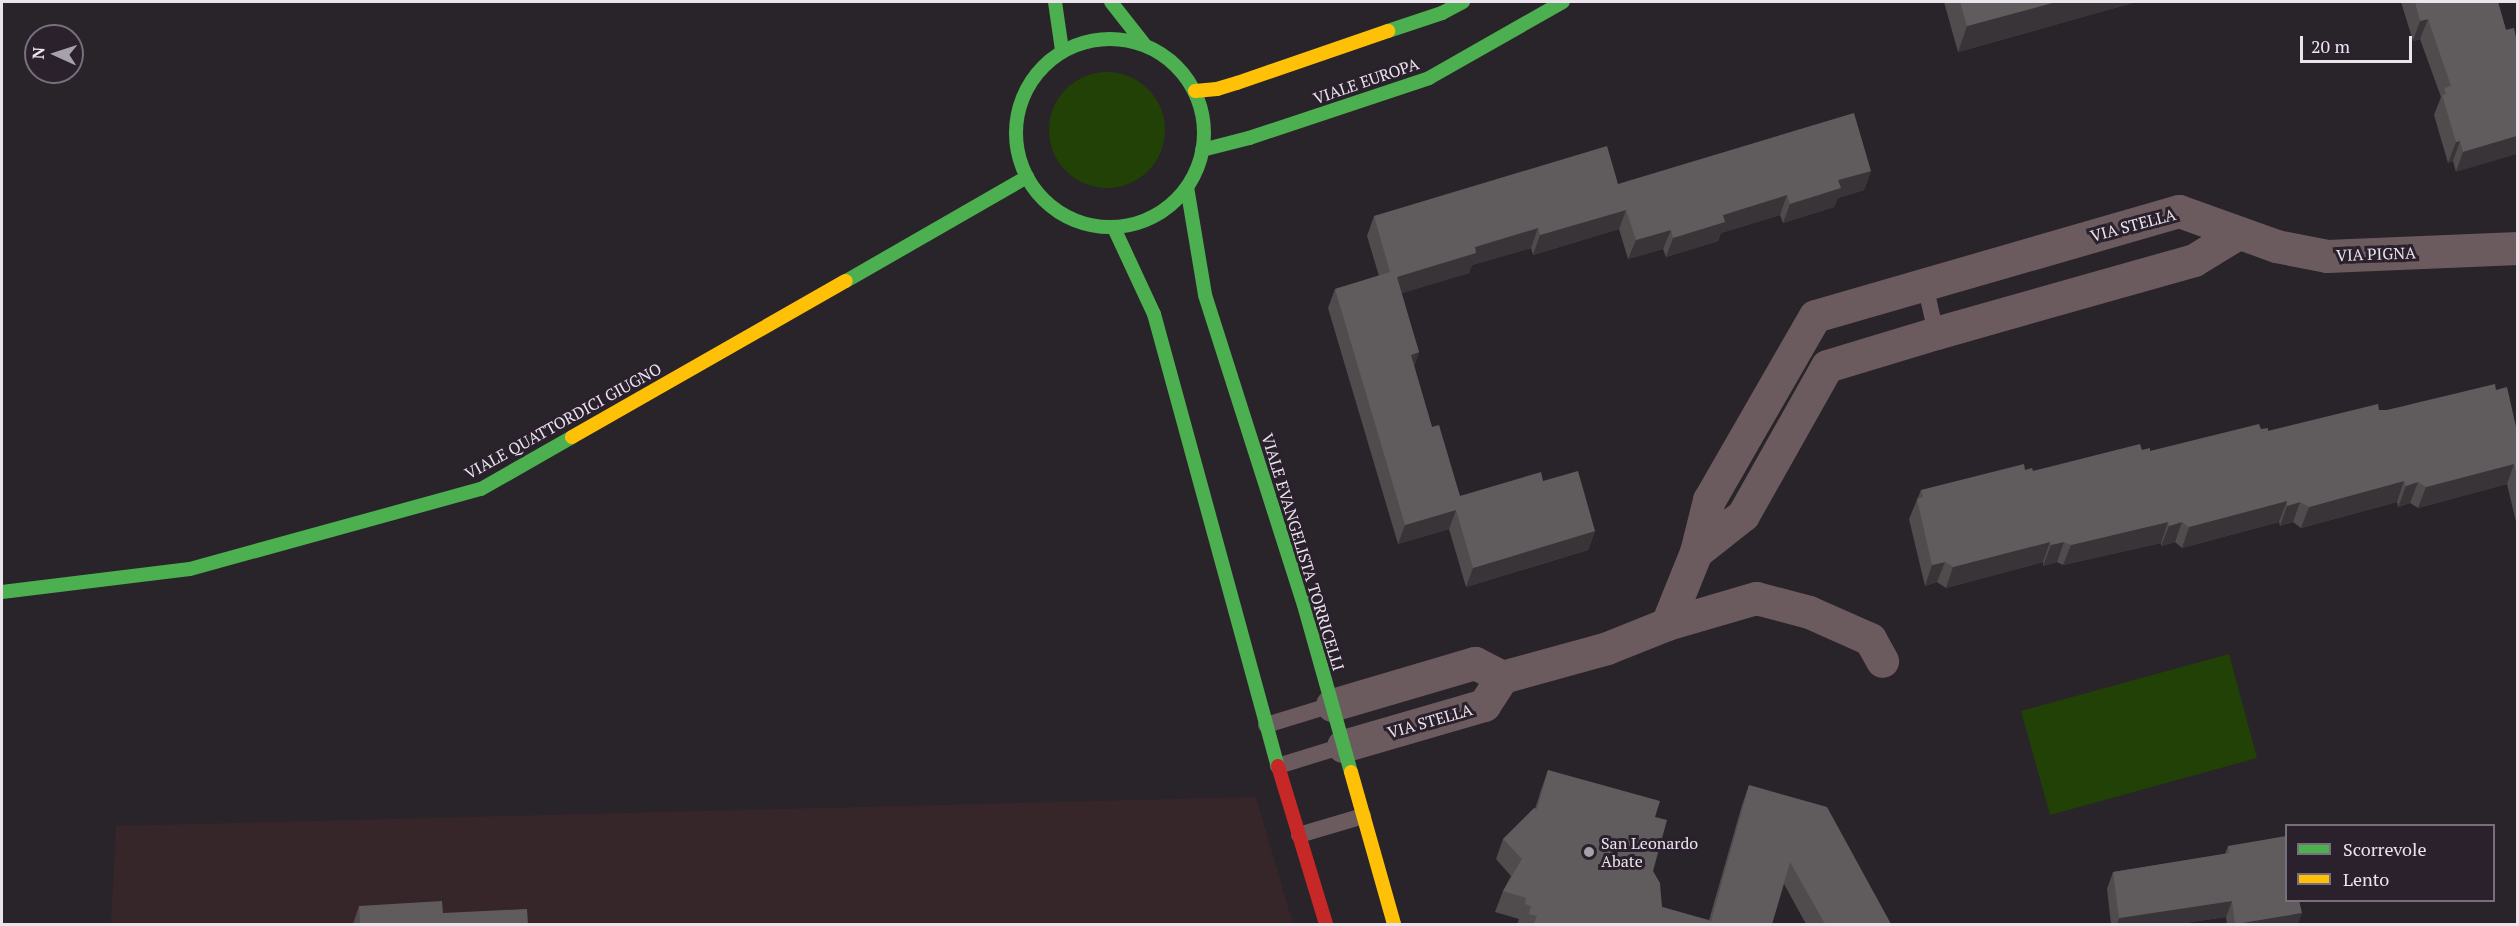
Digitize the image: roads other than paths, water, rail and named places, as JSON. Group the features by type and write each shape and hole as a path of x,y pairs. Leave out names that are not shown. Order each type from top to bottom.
{"street":[{"path":"1055,2 1062,50"},
{"path":"1111,2 1144,44"},
{"path":"1195,91 1217,89 1248,79 1442,13 1463,2"},
{"name":"VIALE EUROPA","path":"1202,150 1249,138 1429,78 1563,2"},
{"path":"1117,38 1144,44 1165,55 1182,71 1195,91 1202,113 1204,135 1200,163 1187,188 1167,208 1142,222 1114,228 1083,224 1054,210 1032,188 1019,159 1015,128 1022,97 1038,70 1062,50 1088,40 1117,38"},
{"name":"VIALE QUATTORDICI GIUGNO","path":"2,592 190,569 481,489 1027,177"},
{"name":"VIALE EVANGELISTA TORRICELLI","path":"1187,188 1205,295 1304,604 1394,924"},
{"name":"VIA STELLA","path":"1667,624 1696,552 1708,500 1815,316 2179,211 2238,233"},
{"path":"1114,228 1154,314 1266,725 1326,924"},
{"name":"VIA PIGNA","path":"2238,233 2276,246 2327,256 2517,248"},
{"name":"VIA STELLA","path":"1696,552 1743,515 1827,366 2194,260 2238,233"},
{"path":"1332,705 1475,663 1502,677 1608,648 1667,624 1756,598 1809,612 1870,639 1882,661"},
{"name":"VIA STELLA","path":"1343,746 1484,705 1502,677"}],"lane":[{"path":"1924,285 1936,333"},
{"path":"1266,725 1332,705"},
{"path":"1278,766 1343,746"},
{"path":"1299,835 1363,816"}],"place":[{"name":"San Leonardo Abate","path":"1589,852"}]}
